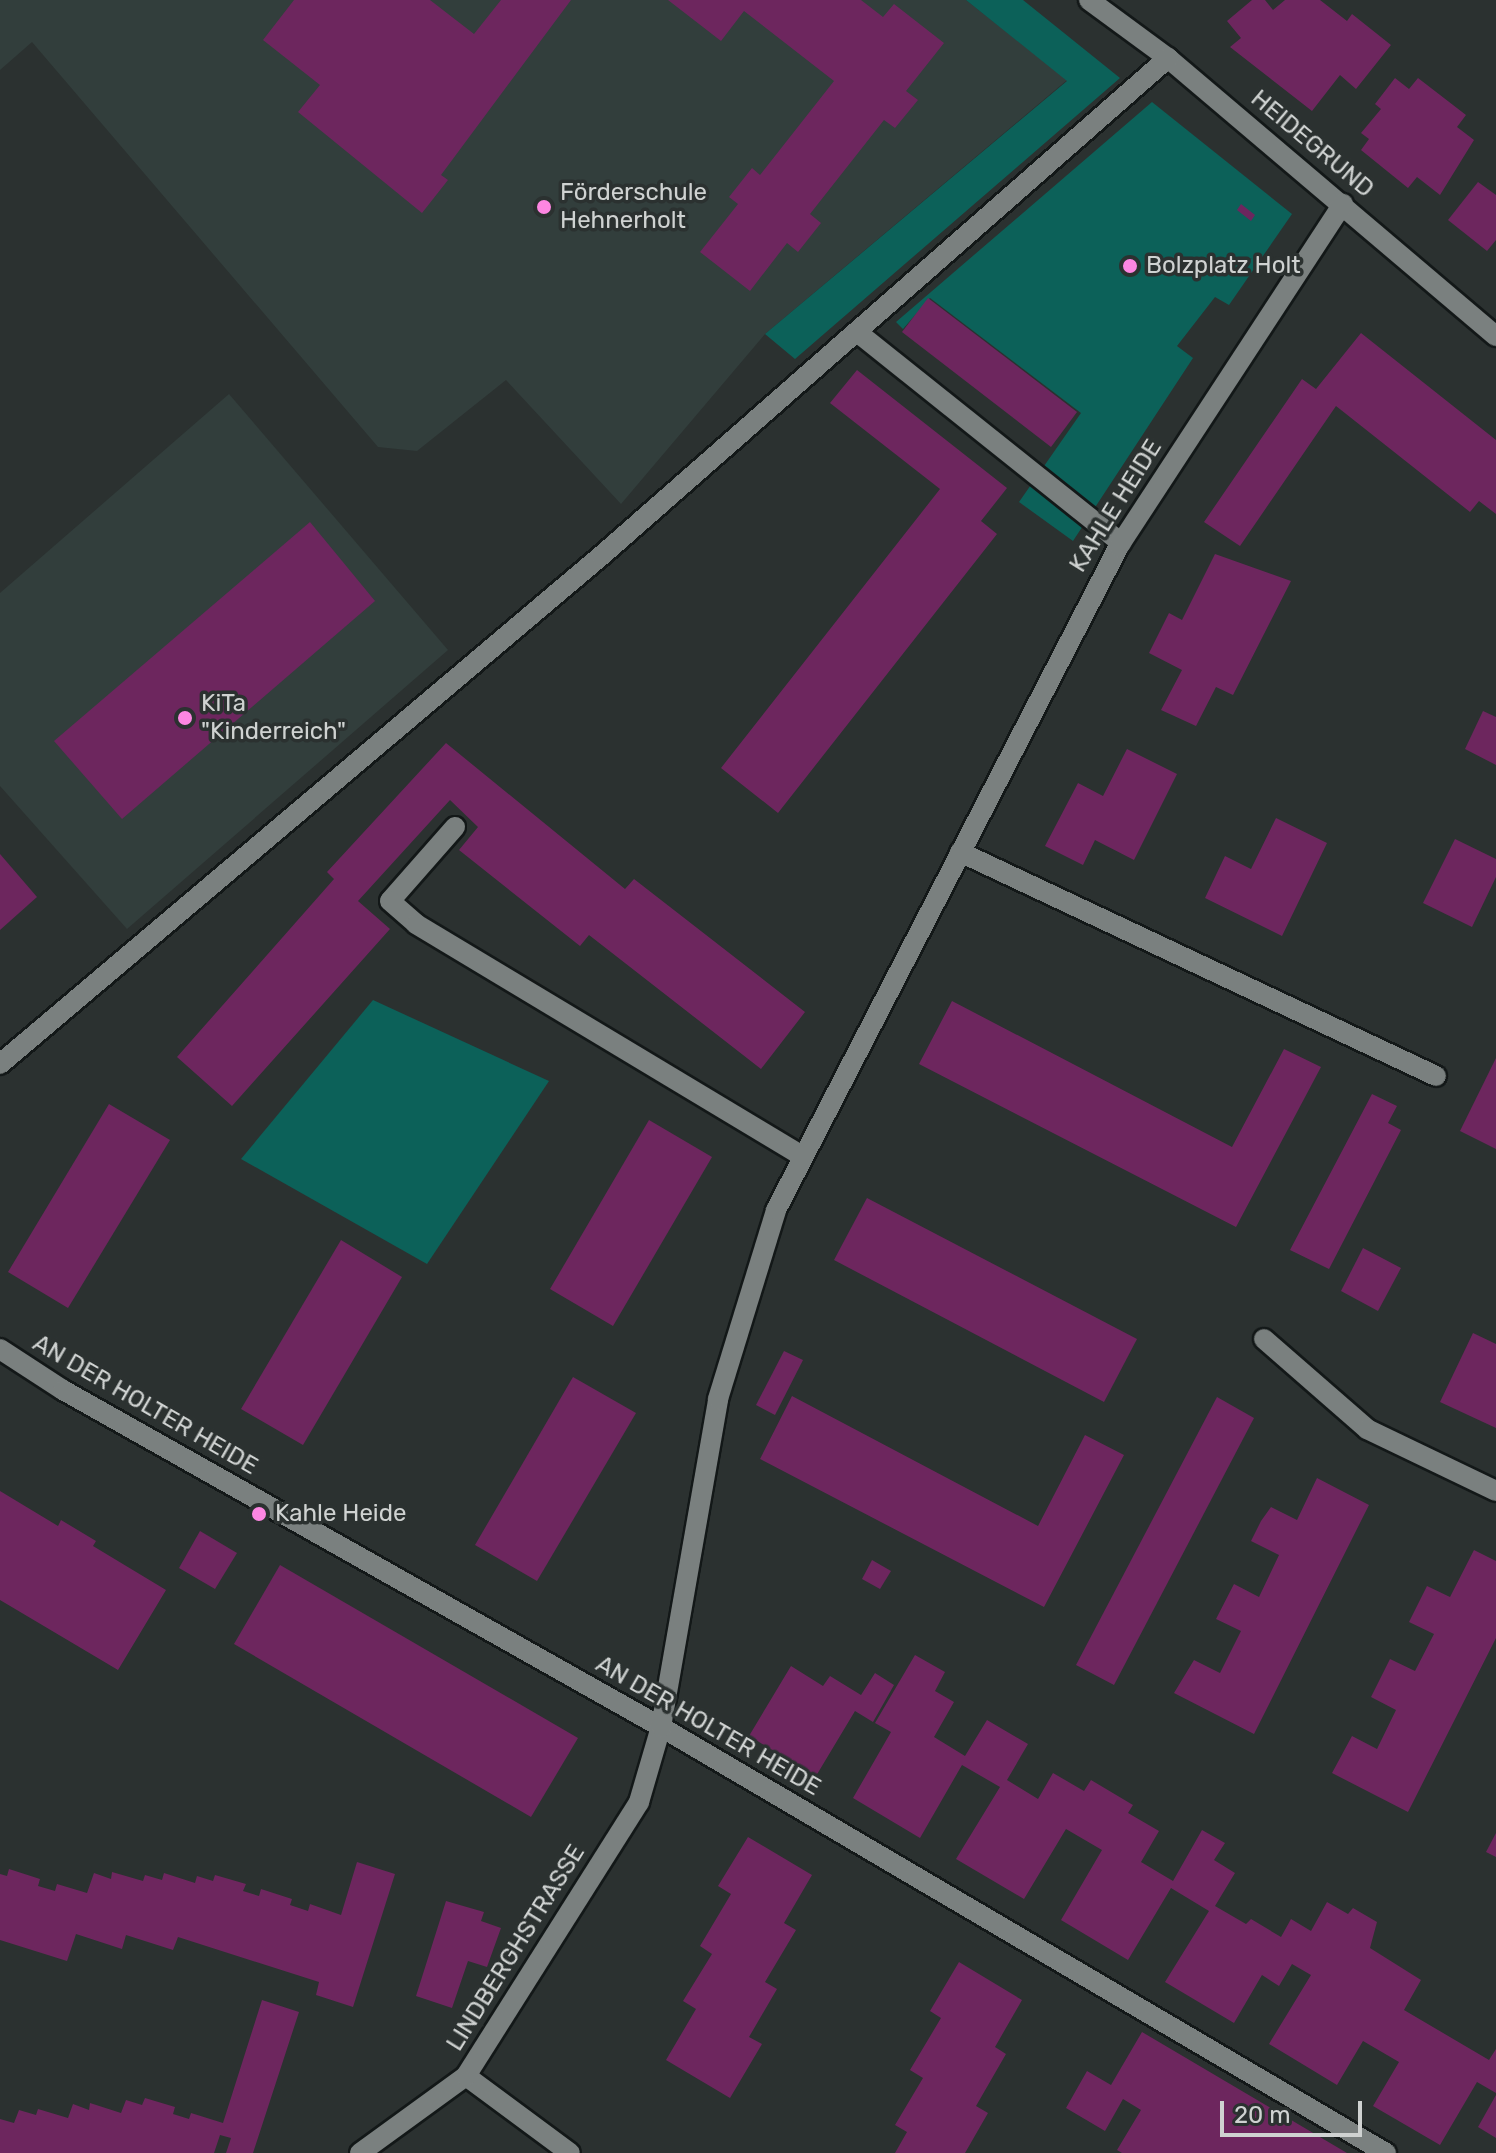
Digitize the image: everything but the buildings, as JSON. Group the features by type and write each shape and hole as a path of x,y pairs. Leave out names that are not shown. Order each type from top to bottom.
{"street":[{"name":"HEIDEGRUND","path":"1089,0 1168,58 1496,336"},
{"path":"0,1064 601,556 1168,58"},
{"name":"KAHLE HEIDE","path":"661,1727 718,1399 776,1210 1121,543 1343,204"},
{"path":"857,332 1121,543"},
{"path":"455,827 390,901 416,924 802,1156"},
{"path":"960,852 1436,1076"},
{"path":"1264,1339 1367,1429 1496,1491"},
{"name":"AN DER HOLTER HEIDE","path":"0,1349 63,1390 661,1727 1386,2153"},
{"name":"LINDBERGHSTRASSE","path":"360,2153 466,2076 639,1802 661,1727"},
{"path":"466,2076 570,2153"}],"shaded area":[{"name":"Förderschule Hehnerholt","path":"0,0 966,0 1067,80 765,334 621,504 506,380 417,451 378,447 32,42 0,70"},
{"name":"KiTa \"Kinderreich\"","path":"229,394 448,650 127,929 0,786 0,593"}],"green space":[{"path":"966,0 1023,0 1120,78 795,359 765,334 1067,81"},
{"name":"Bolzplatz Holt","path":"1152,102 1292,214 1229,305 1215,297 1177,346 1193,358 1073,541 1019,502 1081,413 930,298 903,329 896,322"},
{"path":"373,1000 549,1081 427,1264 241,1159"}],"place":[{"name":"Förderschule Hehnerholt","path":"544,207"},
{"name":"Bolzplatz Holt","path":"1130,266"},
{"name":"KiTa \"Kinderreich\"","path":"185,718"},
{"name":"Kahle Heide","path":"259,1514"}]}
